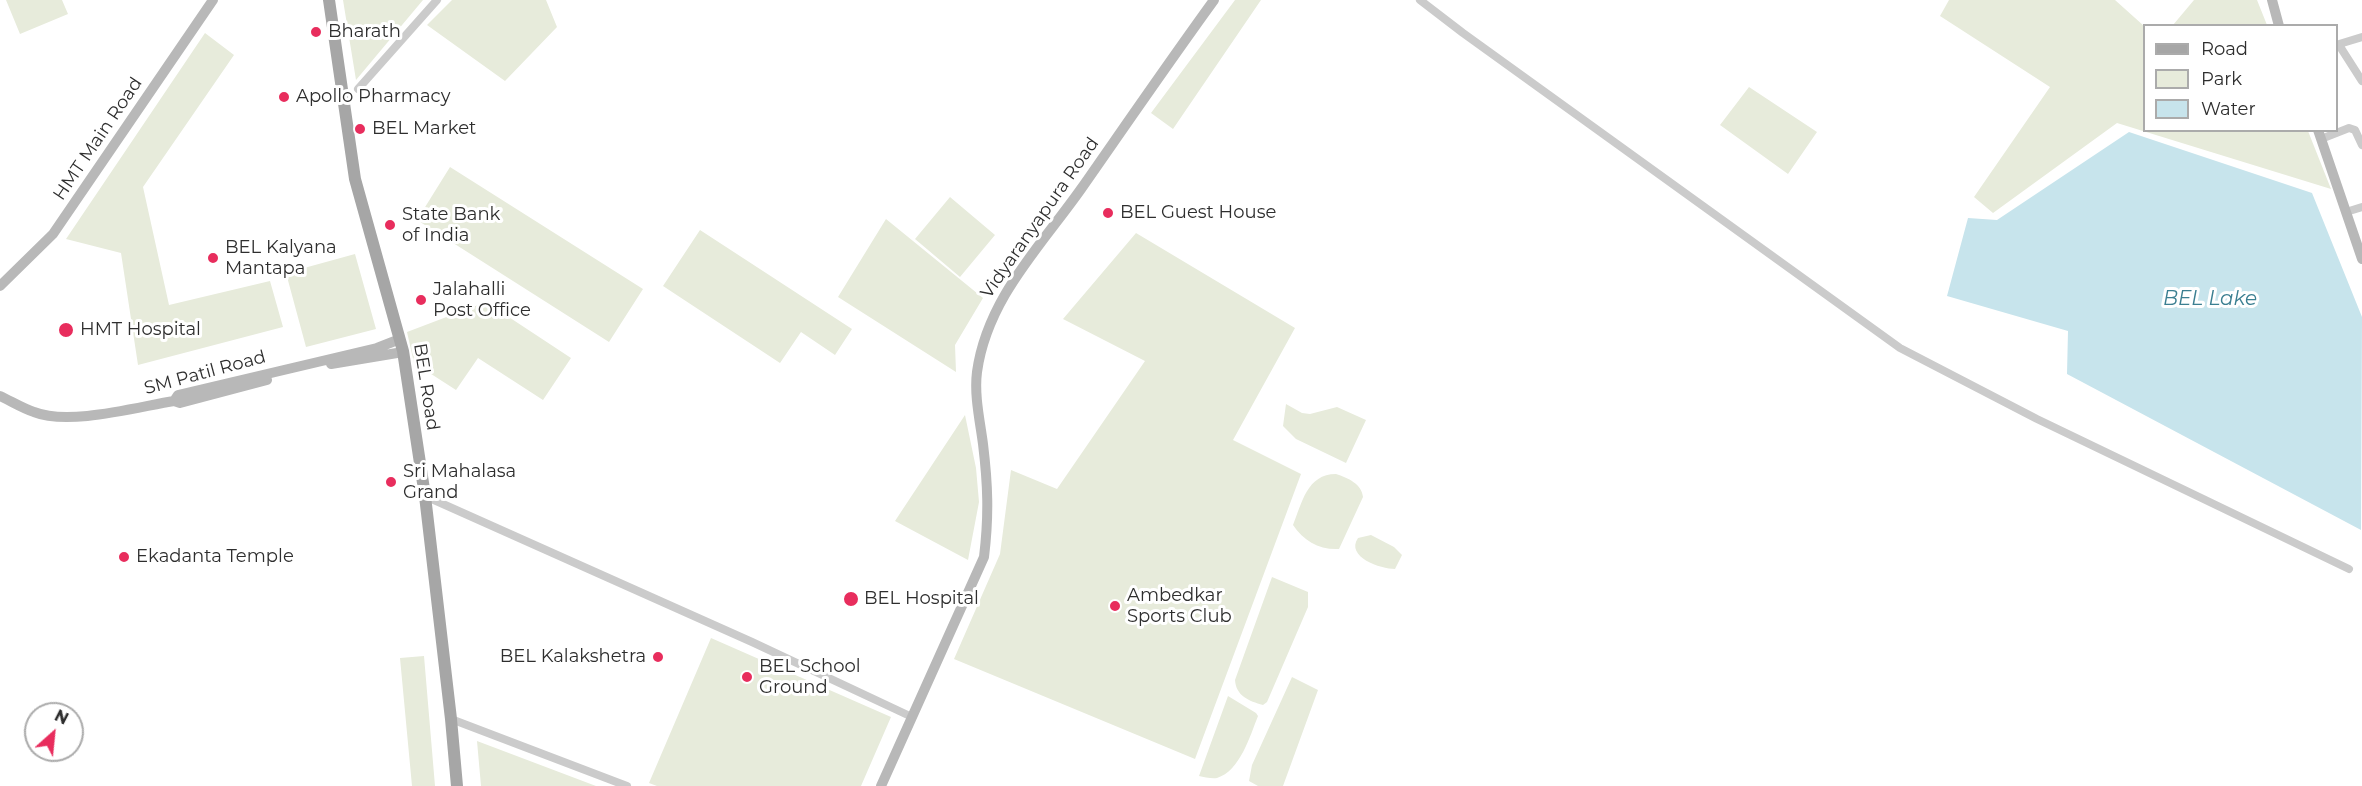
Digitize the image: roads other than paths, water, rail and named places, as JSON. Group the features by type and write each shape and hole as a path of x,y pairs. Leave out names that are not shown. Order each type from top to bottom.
{"main road":[{"name":"BEL Road","path":"329,0 355,179 403,352 425,496 457,786"}],"street":[{"name":"HMT Main Road","path":"0,286 53,234 213,0"},
{"path":"358,89 437,0"},
{"name":"Vidyaranyapura Road","path":"881,786 984,557 989,502 977,399 977,372 990,322 1013,280 1062,215 1214,0"},
{"path":"1420,0 1900,348 2037,419 2349,569"},
{"path":"2272,0 2278,24"},
{"path":"2362,37 2338,45 2362,81"},
{"path":"2338,131 2349,128 2355,130 2362,145"},
{"path":"2320,135 2362,259"},
{"path":"2346,212 2362,207"},
{"name":"SM Patil Road","path":"0,396 36,413 65,417 102,414 174,401 178,395 377,348 400,339"},
{"path":"174,401 180,403 297,372 403,352"},
{"path":"425,496 912,717"},
{"path":"451,719 627,786"}],"water":[{"name":"BEL Lake","path":"2129,132 2312,193 2362,317 2361,530 2067,374 2068,331 1947,296 1968,218 1997,220"}],"place":[{"name":"Bharath","path":"316,32"},
{"name":"Apollo Pharmacy","path":"284,97"},
{"name":"BEL Market","path":"360,129"},
{"name":"BEL Guest House","path":"1108,213"},
{"name":"State Bank of India","path":"390,225"},
{"name":"BEL Kalyana Mantapa","path":"213,258"},
{"name":"Jalahalli Post Office","path":"421,300"},
{"name":"HMT Hospital","path":"66,330"},
{"name":"Sri Mahalasa Grand","path":"391,482"},
{"name":"Ekadanta Temple","path":"124,557"},
{"name":"BEL Hospital","path":"851,599"},
{"name":"Ambedkar Sports Club","path":"1115,606"},
{"name":"BEL Kalakshetra","path":"658,657"},
{"name":"BEL School Ground","path":"747,677"}]}
